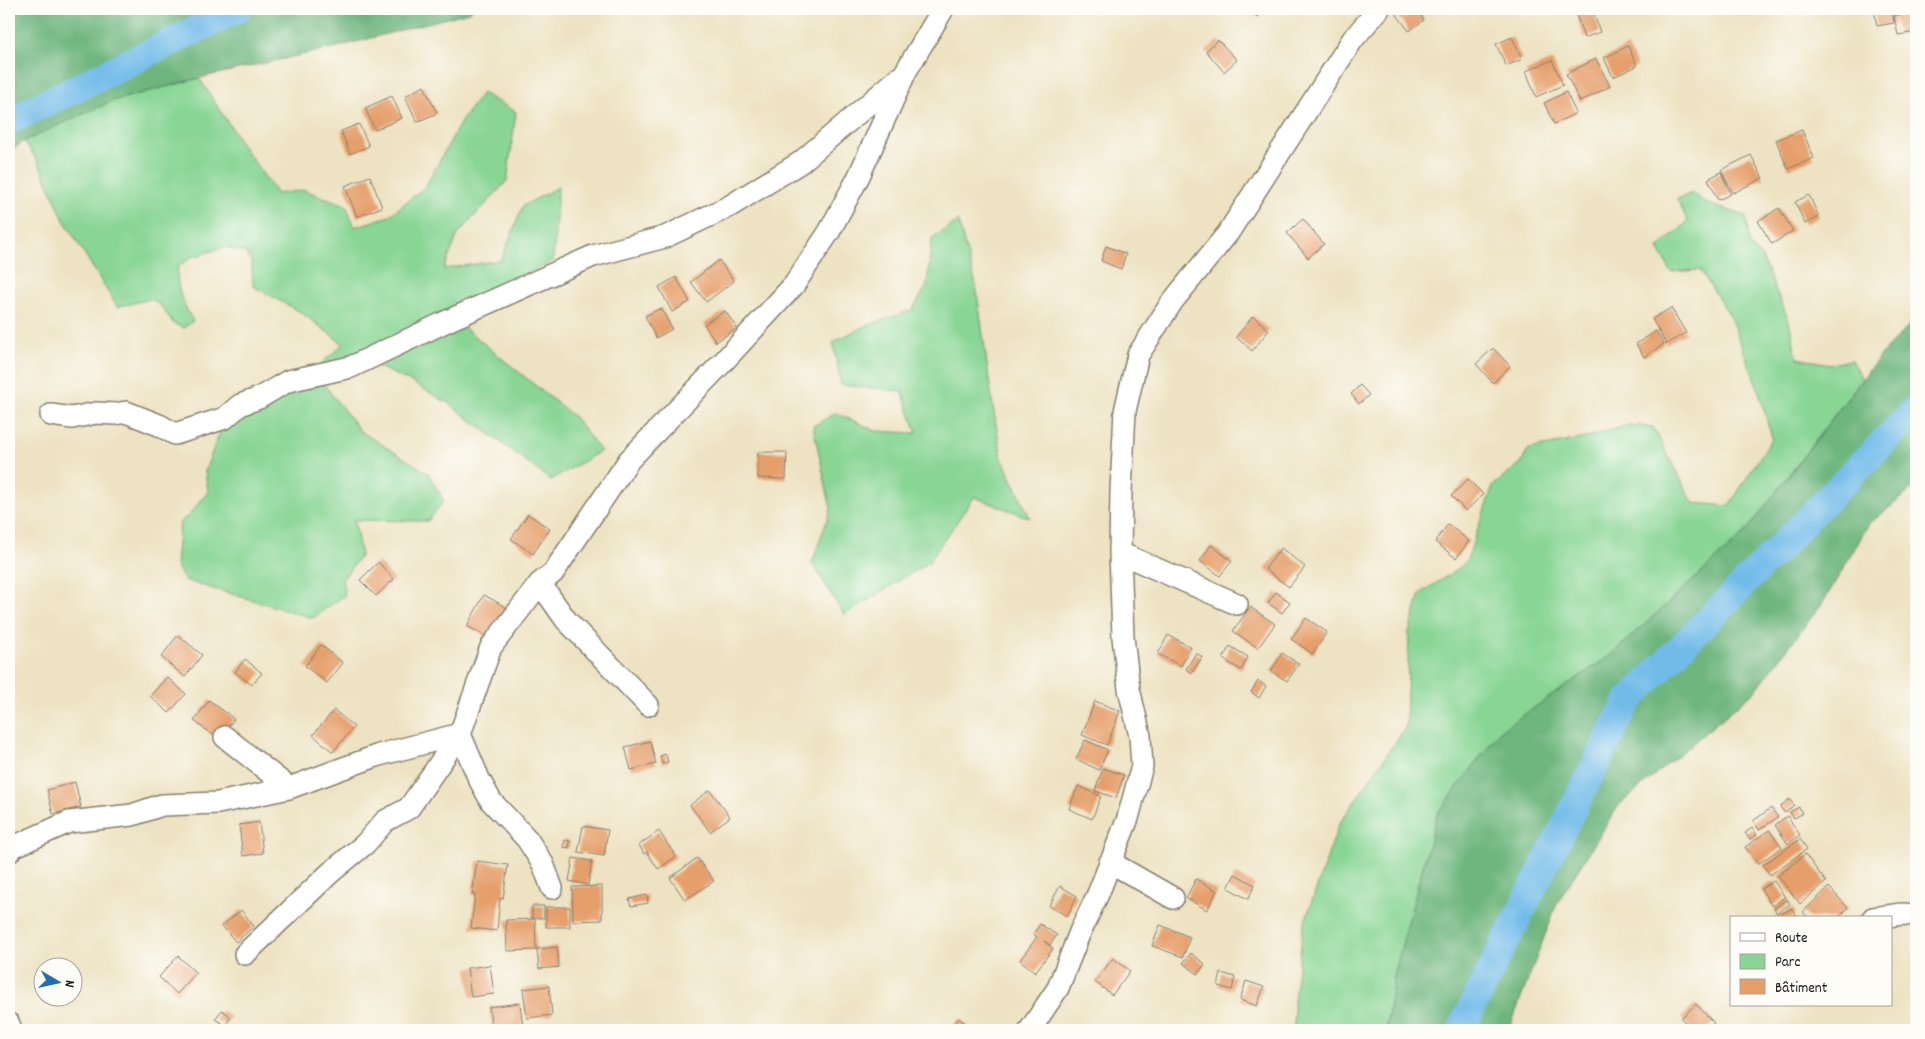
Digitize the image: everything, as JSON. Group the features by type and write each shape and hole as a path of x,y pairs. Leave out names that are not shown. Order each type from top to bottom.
{"street":[{"path":"245,954 330,873 364,844 385,821 409,808 460,734 491,647 540,583 553,573 629,460 724,362 794,285 829,232 854,186 906,71 943,9"},
{"path":"1030,1030 1058,988 1080,932 1098,894 1128,818 1142,766 1140,736 1129,689 1123,637 1120,553 1125,411 1138,355 1172,302 1228,233 1352,39 1379,9"},
{"path":"51,416 72,418 96,413 114,414 126,412 159,425 175,434 225,418 240,405 258,398 288,381 351,367 454,318 593,256 665,237 730,206 802,162 906,71"},
{"path":"1120,553 1237,604"},
{"path":"540,583 566,620 648,704"},
{"path":"9,852 13,847 69,822 132,815 162,805 218,803 289,788 379,755 460,734"},
{"path":"460,734 479,778 492,801 527,839 543,864 552,888"},
{"path":"225,737 289,788"},
{"path":"1110,862 1173,898"},
{"path":"1888,916 1916,915"},
{"path":"9,1024 10,1030"}],"green space":[{"path":"9,9 473,9 469,12 341,46 199,78 112,101 24,141 9,152"},
{"path":"199,78 277,194 304,190 346,205 355,227 389,216 425,187 462,120 482,93 516,112 507,181 458,234 444,269 501,260 523,206 558,187 553,261 474,302 461,325 574,417 601,451 551,480 448,403 413,383 366,361 316,374 360,431 428,473 444,501 428,521 354,520 361,555 342,580 345,595 313,618 184,580 176,564 180,522 188,516 208,492 205,471 225,418 307,377 343,344 302,313 253,286 252,263 246,253 225,247 192,257 178,267 179,289 183,302 193,321 184,328 174,324 161,306 151,299 117,307 64,220 39,163 24,141 112,101"},
{"path":"1693,193 1705,203 1746,216 1750,246 1761,256 1789,321 1797,358 1830,364 1852,360 1862,379 1745,533 1611,655 1501,731 1437,814 1395,971 1386,1030 1294,1030 1294,1001 1303,927 1339,824 1406,727 1409,633 1420,594 1462,566 1467,560 1493,486 1521,463 1529,449 1585,438 1628,425 1653,427 1693,503 1729,506 1772,438 1758,388 1729,314 1700,270 1671,272 1658,248 1688,222 1677,199"},
{"path":"958,221 976,285 1002,458 1030,518 974,497 929,562 844,615 812,563 831,509 813,426 836,413 876,431 917,433 902,391 841,385 833,342 863,327 912,310 927,286 932,238"},
{"path":"1916,318 1916,486 1869,524 1826,598 1756,690 1619,805 1557,903 1509,1030 1386,1030 1395,971 1437,814 1500,731 1611,655 1745,533 1883,352"}],"building":[{"path":"1250,9 1266,9 1257,17"},
{"path":"1399,9 1417,9 1424,20 1409,31 1395,12"},
{"path":"1592,9 1600,32 1584,38 1576,14"},
{"path":"1874,9 1892,9 1894,23 1877,26"},
{"path":"1915,12 1916,32 1898,35 1894,16"},
{"path":"1512,37 1522,59 1506,66 1496,44"},
{"path":"1218,40 1237,60 1224,72 1206,51"},
{"path":"1628,46 1637,66 1613,77 1604,58"},
{"path":"1596,59 1610,86 1580,102 1566,74"},
{"path":"1552,60 1563,85 1536,97 1526,71"},
{"path":"424,86 437,113 417,122 405,96"},
{"path":"1566,92 1576,113 1554,124 1544,103"},
{"path":"392,96 402,118 375,130 365,108"},
{"path":"359,124 369,146 350,154 341,131"},
{"path":"1802,130 1814,158 1788,169 1776,140"},
{"path":"1751,155 1763,178 1733,193 1721,170"},
{"path":"1721,172 1731,194 1718,200 1708,179"},
{"path":"370,176 382,207 357,217 345,186"},
{"path":"1809,195 1819,217 1805,224 1795,202"},
{"path":"1779,208 1793,231 1772,244 1758,221"},
{"path":"1303,219 1324,244 1308,258 1287,233"},
{"path":"1106,246 1126,254 1121,269 1101,261"},
{"path":"719,260 734,281 706,302 691,282"},
{"path":"676,277 690,302 672,312 659,287"},
{"path":"661,308 672,329 656,338 645,316"},
{"path":"1671,308 1686,333 1666,344 1652,319"},
{"path":"725,311 737,328 716,342 704,324"},
{"path":"1253,316 1269,330 1252,351 1236,337"},
{"path":"1656,331 1664,344 1644,357 1636,344"},
{"path":"1493,348 1510,366 1493,383 1476,364"},
{"path":"1360,385 1369,395 1359,404 1351,394"},
{"path":"758,452 787,452 786,479 758,478"},
{"path":"1468,479 1483,494 1466,511 1451,496"},
{"path":"528,514 550,529 533,554 511,539"},
{"path":"1448,524 1469,541 1456,558 1435,542"},
{"path":"1211,545 1232,561 1220,576 1200,561"},
{"path":"1281,548 1305,567 1289,587 1265,569"},
{"path":"378,562 394,579 376,596 360,580"},
{"path":"1276,592 1290,602 1282,613 1268,603"},
{"path":"484,595 513,611 496,642 467,626"},
{"path":"1250,607 1275,624 1258,648 1233,631"},
{"path":"1306,618 1327,632 1313,654 1291,639"},
{"path":"178,635 202,655 185,677 161,657"},
{"path":"1168,635 1191,647 1181,666 1158,654"},
{"path":"321,645 343,663 327,683 305,666"},
{"path":"1230,646 1248,657 1241,670 1223,659"},
{"path":"1196,653 1202,657 1192,673 1186,669"},
{"path":"1282,653 1299,664 1287,681 1271,671"},
{"path":"245,659 262,673 252,685 235,672"},
{"path":"167,677 186,694 169,713 150,696"},
{"path":"1258,681 1266,686 1259,698 1251,692"},
{"path":"209,700 234,719 218,739 194,721"},
{"path":"1095,701 1120,711 1107,745 1082,735"},
{"path":"334,710 354,727 333,752 313,735"},
{"path":"1085,740 1108,750 1099,770 1076,759"},
{"path":"650,741 656,764 631,770 625,747"},
{"path":"666,754 668,762 662,764 660,756"},
{"path":"1103,768 1124,775 1116,798 1095,791"},
{"path":"75,782 81,807 53,814 47,790"},
{"path":"1078,786 1101,796 1092,819 1069,809"},
{"path":"710,790 730,817 710,832 690,805"},
{"path":"1789,799 1794,805 1785,813 1780,807"},
{"path":"1799,807 1802,814 1794,818 1790,812"},
{"path":"1771,808 1778,817 1759,830 1753,821"},
{"path":"1787,816 1800,835 1788,844 1775,825"},
{"path":"259,822 263,853 243,856 239,825"},
{"path":"583,826 608,830 604,856 578,852"},
{"path":"1752,828 1757,835 1750,839 1745,833"},
{"path":"1769,830 1782,847 1758,864 1745,847"},
{"path":"659,831 676,857 658,869 647,852 644,854 639,845"},
{"path":"1800,839 1807,849 1770,875 1763,865"},
{"path":"565,840 570,841 569,848 563,847"},
{"path":"1805,854 1826,882 1800,904 1778,876"},
{"path":"573,858 592,861 588,885 569,881"},
{"path":"697,858 714,881 685,900 670,878"},
{"path":"477,861 508,865 503,899 500,898 497,931 471,928 475,895 472,895"},
{"path":"1235,874 1255,885 1248,899 1228,888"},
{"path":"1196,879 1217,891 1207,910 1186,898"},
{"path":"1774,881 1785,897 1772,906 1761,889"},
{"path":"602,886 602,920 573,921 572,887"},
{"path":"1060,886 1077,896 1067,916 1049,906"},
{"path":"1829,887 1848,908 1840,916 1807,916 1803,912"},
{"path":"647,895 648,903 631,906 629,899"},
{"path":"1787,899 1790,904 1777,913 1774,908"},
{"path":"532,906 544,906 544,918 532,918"},
{"path":"546,907 570,907 570,927 546,927"},
{"path":"1792,908 1796,914 1793,916 1778,916"},
{"path":"241,910 254,926 236,942 222,926"},
{"path":"535,919 536,950 507,951 506,920"},
{"path":"1040,924 1057,935 1050,945 1044,941 1053,949 1035,972 1020,960 1037,937 1033,934"},
{"path":"1160,925 1190,937 1183,957 1152,946"},
{"path":"557,947 559,967 539,969 537,949"},
{"path":"1191,953 1205,964 1198,974 1183,963"},
{"path":"178,956 196,973 177,994 159,977"},
{"path":"1113,958 1130,971 1112,995 1095,982"},
{"path":"490,965 494,994 471,997 467,968"},
{"path":"1221,973 1235,977 1232,990 1218,986"},
{"path":"1246,981 1264,987 1257,1006 1240,1000"},
{"path":"549,986 552,1015 527,1018 523,989"},
{"path":"520,1003 523,1028 492,1030 489,1007"},
{"path":"1696,1004 1714,1023 1706,1030 1692,1030 1681,1018"},
{"path":"222,1010 231,1017 225,1025 215,1019"},
{"path":"959,1018 973,1030 949,1030"}],"waterway":[{"path":"9,121 238,9"},
{"path":"1462,1030 1628,701 1916,409"}]}
